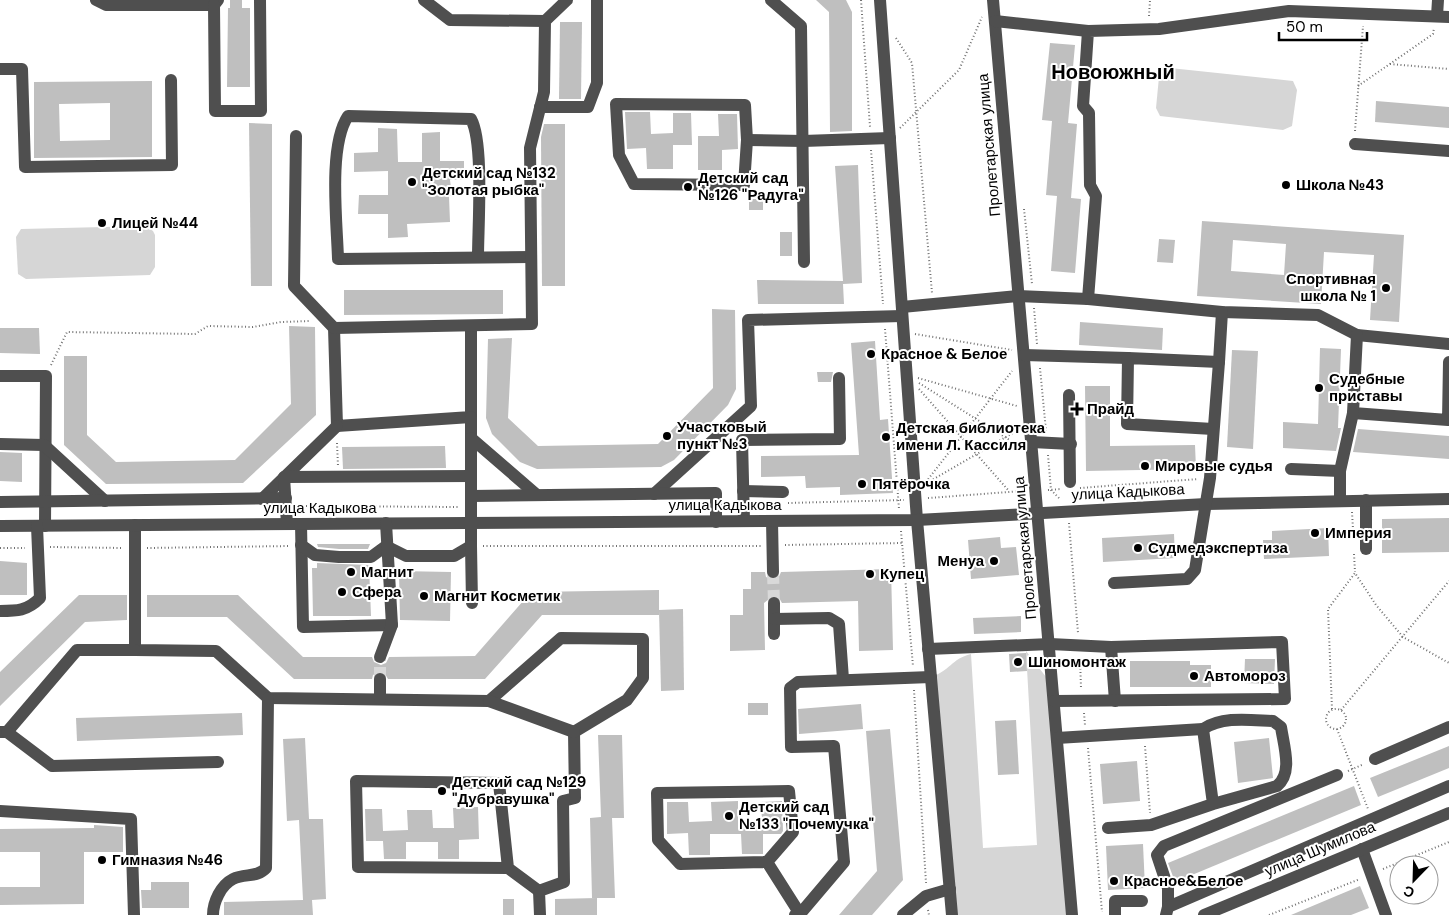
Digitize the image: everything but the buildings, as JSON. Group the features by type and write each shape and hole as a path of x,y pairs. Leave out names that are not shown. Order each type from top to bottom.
{"street":[{"path":"96,0 106,6 216,2 215,111 261,111 260,0"},
{"path":"424,0 450,20 544,21 567,0"},
{"path":"540,107 588,107 597,83 597,0"},
{"path":"771,0 800,26 804,262"},
{"path":"880,0 917,520 952,915"},
{"name":"Пролетарская улица","path":"994,0 1072,915"},
{"path":"995,21 1088,31 1148,29 1289,6 1363,14 1443,16 1438,0"},
{"path":"330,324 471,326 532,324 530,148 544,92 544,21"},
{"path":"1088,31 1083,106 1089,114 1090,185 1096,196 1088,299"},
{"path":"0,69 22,69 25,167 172,165 171,80"},
{"path":"616,104 745,105 747,140 744,185 634,184 619,155 616,104"},
{"path":"478,257 478,147 476,128 471,119 348,116 341,127 336,149 338,259 531,257"},
{"path":"296,136 294,286 330,324 337,426"},
{"path":"747,140 803,141 890,138"},
{"path":"1355,144 1449,151"},
{"path":"654,494 751,406 748,320 884,317 933,304 1018,296 1088,299 1222,312 1318,314 1357,335 1449,344"},
{"path":"1114,583 1187,579 1195,570 1206,504 1222,312"},
{"path":"471,326 470,546 472,604"},
{"path":"1340,500 1340,471 1353,413 1357,335"},
{"path":"1024,354 1219,362"},
{"path":"1128,358 1127,424 1213,429"},
{"path":"1353,413 1448,420 1449,362"},
{"path":"0,376 46,376 44,502 37,547 40,598 21,611 0,611"},
{"path":"744,522 742,440 840,439 839,378"},
{"path":"1069,395 1070,482"},
{"path":"262,499 337,426 471,417"},
{"path":"471,438 538,495"},
{"path":"1033,449 1047,443 1071,444"},
{"path":"0,444 44,445 105,501"},
{"path":"1291,469 1340,471"},
{"path":"284,477 471,476"},
{"path":"284,477 287,524"},
{"path":"744,492 783,492"},
{"path":"471,496 716,493 716,522"},
{"path":"0,502 286,498"},
{"name":"улица Кадыкова","path":"0,526 900,521 1206,504 1449,499"},
{"path":"1366,500 1366,549"},
{"path":"772,521 773,572"},
{"path":"300,524 303,627 392,625"},
{"path":"380,657 392,625 386,524"},
{"path":"135,525 135,650"},
{"path":"301,546 315,555 371,557 386,546"},
{"path":"386,546 406,556 454,556 470,546"},
{"path":"774,603 774,634"},
{"path":"774,619 829,618 838,624 844,680"},
{"path":"489,701 561,638 643,639 643,678 627,700 574,732"},
{"path":"928,649 1050,644 1111,647 1282,642 1285,698 1054,701"},
{"path":"1111,647 1114,701"},
{"path":"218,762 52,766 4,732 77,650 216,650 268,698 489,701 574,732"},
{"path":"767,862 797,914 844,862 834,746 791,747 790,688 798,682 931,677"},
{"path":"380,679 380,699"},
{"path":"213,915 221,889 234,879 260,874 266,868 268,698"},
{"path":"1057,738 1203,729 1214,722 1222,720 1273,721 1281,728 1287,772 1285,780 1277,786 1256,794 1212,804 1151,826 1108,828"},
{"path":"1375,759 1449,727"},
{"path":"1203,729 1212,804"},
{"path":"539,892 564,882 563,801 575,798 574,732"},
{"path":"1337,775 1164,846 1157,855 1168,888 1167,911 1449,786"},
{"path":"508,868 499,783 356,781 358,867 508,868 539,892 540,915"},
{"path":"789,791 793,832 767,862 680,864 658,840 657,792 789,791"},
{"path":"0,811 131,818 133,915 122,915"},
{"name":"улица Шумилова","path":"1204,915 1449,813"},
{"path":"1362,849 1386,915"},
{"path":"903,915 926,896 950,889"},
{"path":"1115,915 1115,901 1142,901"}],"path":[{"path":"861,0 870,140 902,542"},
{"path":"1148,29 1150,0"},
{"path":"1355,144 1363,14"},
{"path":"881,15 912,63 933,304"},
{"path":"1358,86 1433,34 1443,16"},
{"path":"890,138 959,70 982,17"},
{"path":"1390,64 1449,69"},
{"path":"1024,208 1051,490 1067,506 1068,512 1082,700 1087,736 1102,915"},
{"path":"46,376 67,332 195,334 208,326 253,327 281,322 330,324"},
{"path":"904,332 1024,354 992,399 923,486 1005,437 1030,416 992,399 906,374"},
{"path":"906,374 1005,437 1033,449"},
{"path":"906,374 1010,492"},
{"path":"337,426 339,477"},
{"path":"0,548 301,546"},
{"path":"1332,709 1341,710 1346,714 1344,726 1337,729 1331,728 1326,722 1327,715 1332,709 1328,609 1355,573 1376,606 1403,637 1449,663"},
{"path":"1341,710 1449,582"},
{"path":"1337,729 1372,819"},
{"path":"1144,732 1151,826"},
{"path":"1337,775 1375,759"}],"shaded area":[{"path":"1170,68 1293,81 1297,90 1292,126 1283,130 1160,116 1156,108 1159,77 1161,72"},
{"path":"145,226 153,231 155,235 155,267 150,275 26,279 18,274 16,237 21,229"},
{"path":"1026,651 1053,686 1072,915 952,915 931,677 942,672 964,656 971,654 983,848 1037,845"}],"tunnel":[{"path":"773,572 774,603"},
{"path":"380,657 380,679"}],"place":[{"name":"Детский сад №132 \"Золотая рыбка\"","path":"412,182"},
{"name":"Школа №43","path":"1286,185"},
{"name":"Детский сад №126 \"Радуга\"","path":"688,187"},
{"name":"Лицей №44","path":"102,223"},
{"name":"Спортивная школа № 1","path":"1386,288"},
{"name":"Красное & Белое","path":"871,354"},
{"name":"Судебные приставы","path":"1319,388"},
{"name":"Прайд","path":"1077,409"},
{"name":"Участковый пункт №3","path":"667,436"},
{"name":"Детская библиотека имени Л. Кассиля","path":"886,437"},
{"name":"Мировые судья","path":"1145,466"},
{"name":"Пятёрочка","path":"862,484"},
{"name":"Империя","path":"1315,533"},
{"name":"Судмедэкспертиза","path":"1138,548"},
{"name":"Менуа","path":"994,561"},
{"name":"Магнит","path":"351,572"},
{"name":"Купец","path":"870,574"},
{"name":"Сфера","path":"342,592"},
{"name":"Магнит Косметик","path":"424,596"},
{"name":"Шиномонтаж","path":"1018,662"},
{"name":"Автомороз","path":"1194,676"},
{"name":"Детский сад №129 \"Дубравушка\"","path":"442,791"},
{"name":"Детский сад №133 \"Почемучка\"","path":"729,816"},
{"name":"Гимназия №46","path":"102,860"},
{"name":"Красное&Белое","path":"1114,881"}],"district":[{"name":"Новоюжный","path":"1113,72"}]}
